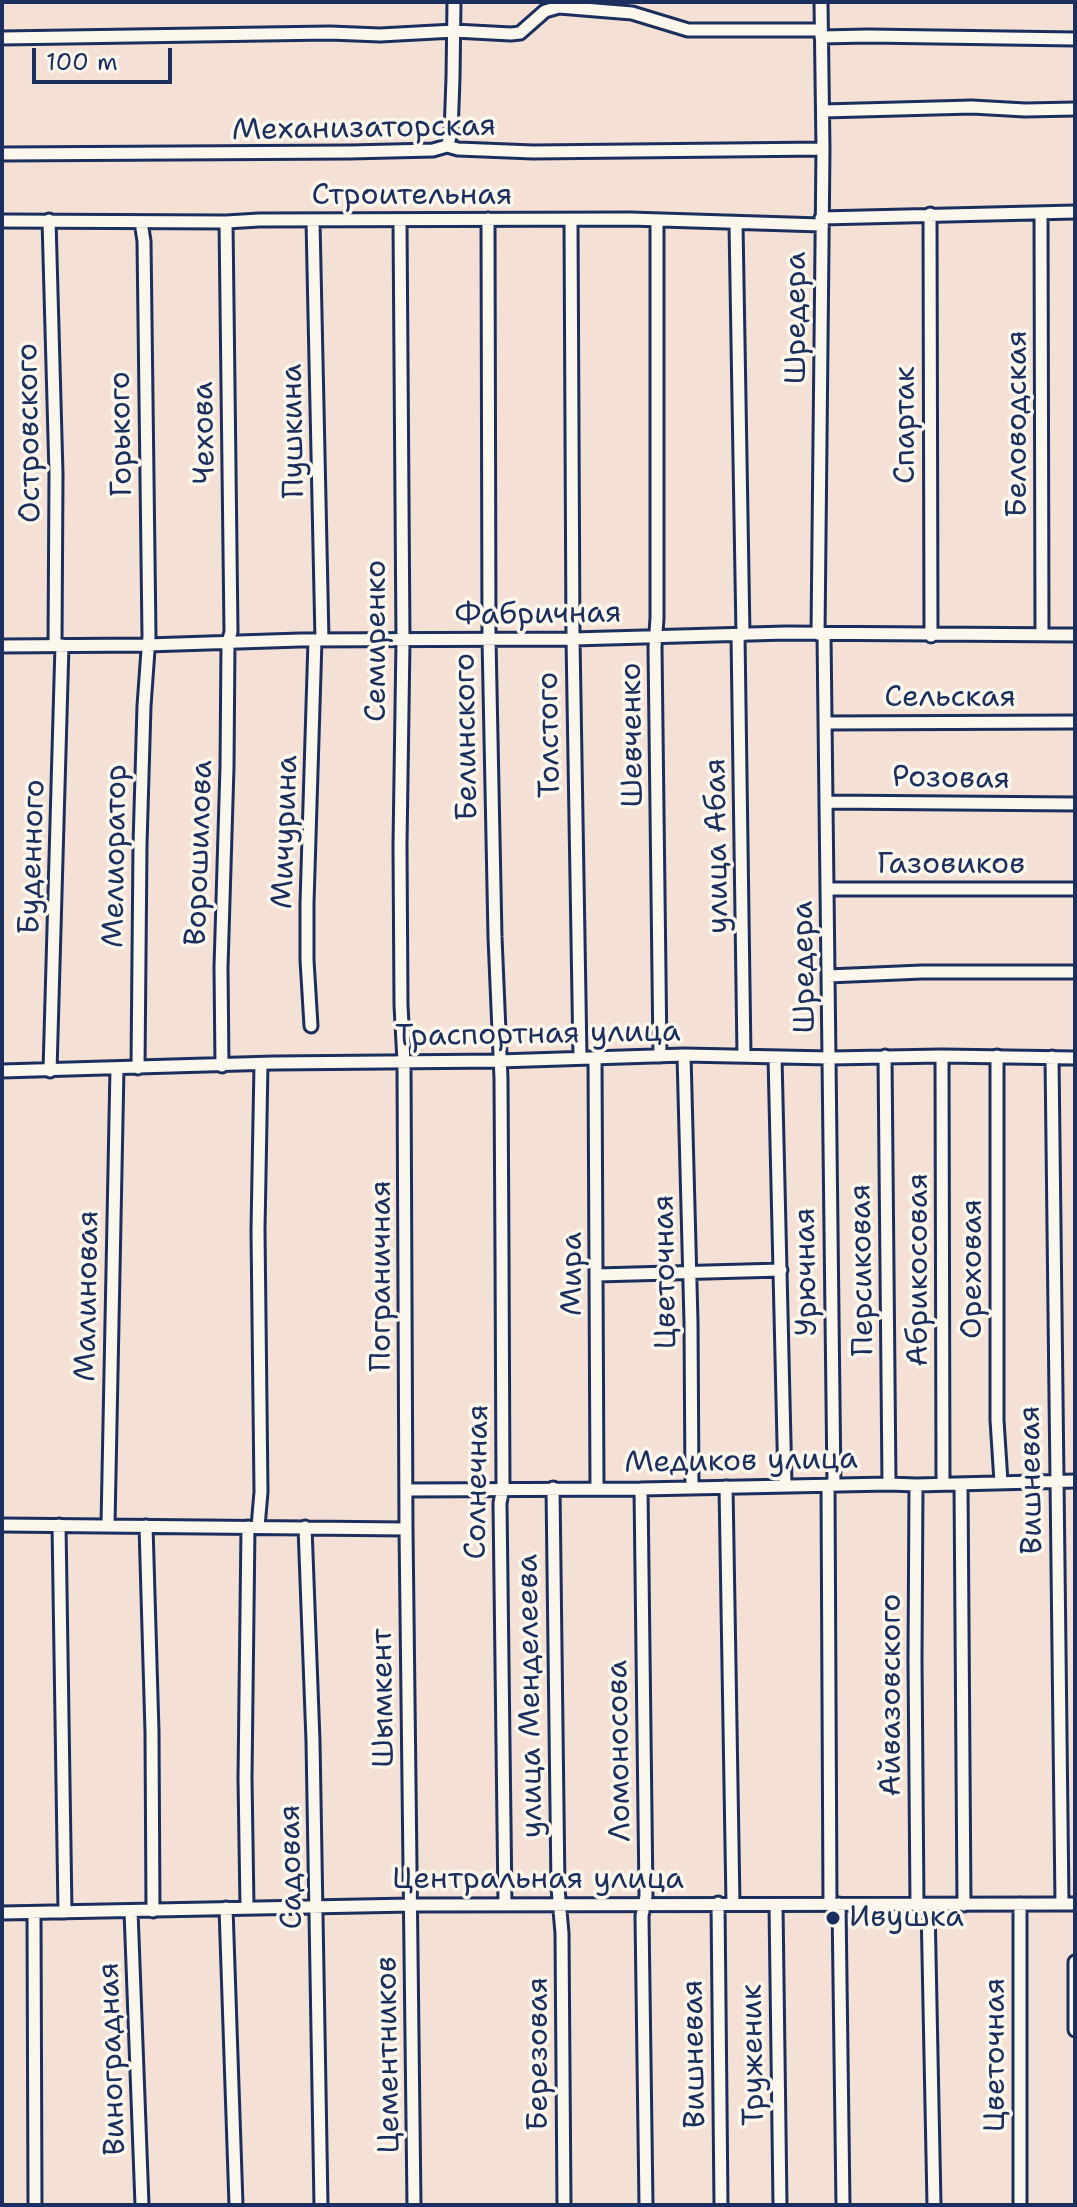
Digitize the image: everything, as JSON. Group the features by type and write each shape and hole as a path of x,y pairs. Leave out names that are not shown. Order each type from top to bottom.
{"street":[{"path":"447,146 451,134 454,2"},
{"name":"Шредера","path":"821,2 821,634 827,802 830,1058"},
{"path":"2,38 380,35 454,31 511,34 520,33 539,15 559,7 632,13 688,30 1075,39"},
{"path":"823,111 972,107 1075,109"},
{"name":"Механизаторская","path":"2,154 335,153 433,150 447,146 546,152 823,149"},
{"name":"Строительная","path":"2,221 488,219 657,220 736,224 930,214 1075,212"},
{"name":"Беловодская","path":"1041,213 1042,635"},
{"name":"Спартак","path":"930,214 931,636"},
{"name":"Белинского","path":"488,219 489,639 499,1061"},
{"name":"Островского","path":"49,220 59,645"},
{"name":"Толстого","path":"571,220 573,639 580,1058"},
{"name":"Шевченко","path":"657,220 656,637 660,1056"},
{"name":"Пушкина","path":"313,221 319,640"},
{"name":"Семиренко","path":"400,221 403,641 400,845 404,1062"},
{"name":"Горького","path":"141,222 144,241 147,645"},
{"name":"Чехова","path":"226,222 231,632 228,642"},
{"name":"улица Абая","path":"736,224 744,1056"},
{"name":"Фабричная","path":"2,646 821,634 1075,635"},
{"name":"Мичурина","path":"311,1026 307,917 319,640"},
{"name":"Ворошилова","path":"222,1066 221,967 228,642"},
{"name":"Буденного","path":"50,1071 59,645"},
{"name":"Мелиоратор","path":"138,1068 147,645"},
{"name":"Сельская","path":"825,723 1075,722"},
{"name":"Розовая","path":"827,802 1075,804"},
{"name":"Газовиков","path":"827,889 1075,889"},
{"path":"828,976 922,972 1075,972"},
{"name":"Траспортная улица","path":"2,1071 684,1055 1075,1058"},
{"name":"Цветочная","path":"684,1055 692,1487"},
{"name":"Персиковая","path":"885,1056 889,1484"},
{"name":"Абрикосовая","path":"942,1056 943,1484"},
{"name":"Ореховая","path":"997,1056 997,1420 1001,1482"},
{"path":"775,1057 785,1485"},
{"name":"Вишневая","path":"1052,1057 1062,1903"},
{"name":"Мира","path":"595,1058 597,1489"},
{"name":"Урючная","path":"830,1058 831,1485"},
{"name":"Солнечная","path":"499,1061 505,1904"},
{"name":"Пограничная","path":"404,1062 408,1490"},
{"path":"247,1907 245,1778 253,1527 261,1492 258,1230 261,1064"},
{"name":"Малиновая","path":"108,1525 117,1068"},
{"path":"597,1275 781,1270"},
{"name":"Медиков улица","path":"408,1490 1075,1481"},
{"path":"961,1484 964,1905"},
{"path":"831,1485 835,1904 843,2205"},
{"name":"Айвазовского","path":"916,1485 915,1673 934,2205"},
{"path":"726,1487 733,1904"},
{"name":"улица Менделеева","path":"553,1488 560,1904"},
{"name":"Ломоносова","path":"641,1489 646,2205"},
{"name":"Шымкент","path":"408,1490 411,1905"},
{"path":"2,1525 406,1529"},
{"path":"59,1525 65,1912"},
{"path":"146,1526 153,1911"},
{"name":"Садовая","path":"305,1527 311,1651 321,2205"},
{"name":"Вишневая","path":"718,1903 721,2205"},
{"name":"Центральная улица","path":"2,1913 505,1904 1075,1904"},
{"name":"Березовая","path":"560,1904 563,1948 564,2205"},
{"name":"Цветочная","path":"1020,1904 1020,2205"},
{"name":"Цементников","path":"411,1905 414,2205"},
{"name":"Труженик","path":"776,1905 780,2205"},
{"path":"226,1908 236,2205"},
{"name":"Виноградная","path":"131,1911 142,2205"},
{"path":"34,1913 35,2205"},
{"path":"1075,1962 1075,2030"}],"place":[{"name":"Ивушка","path":"833,1918"}]}
